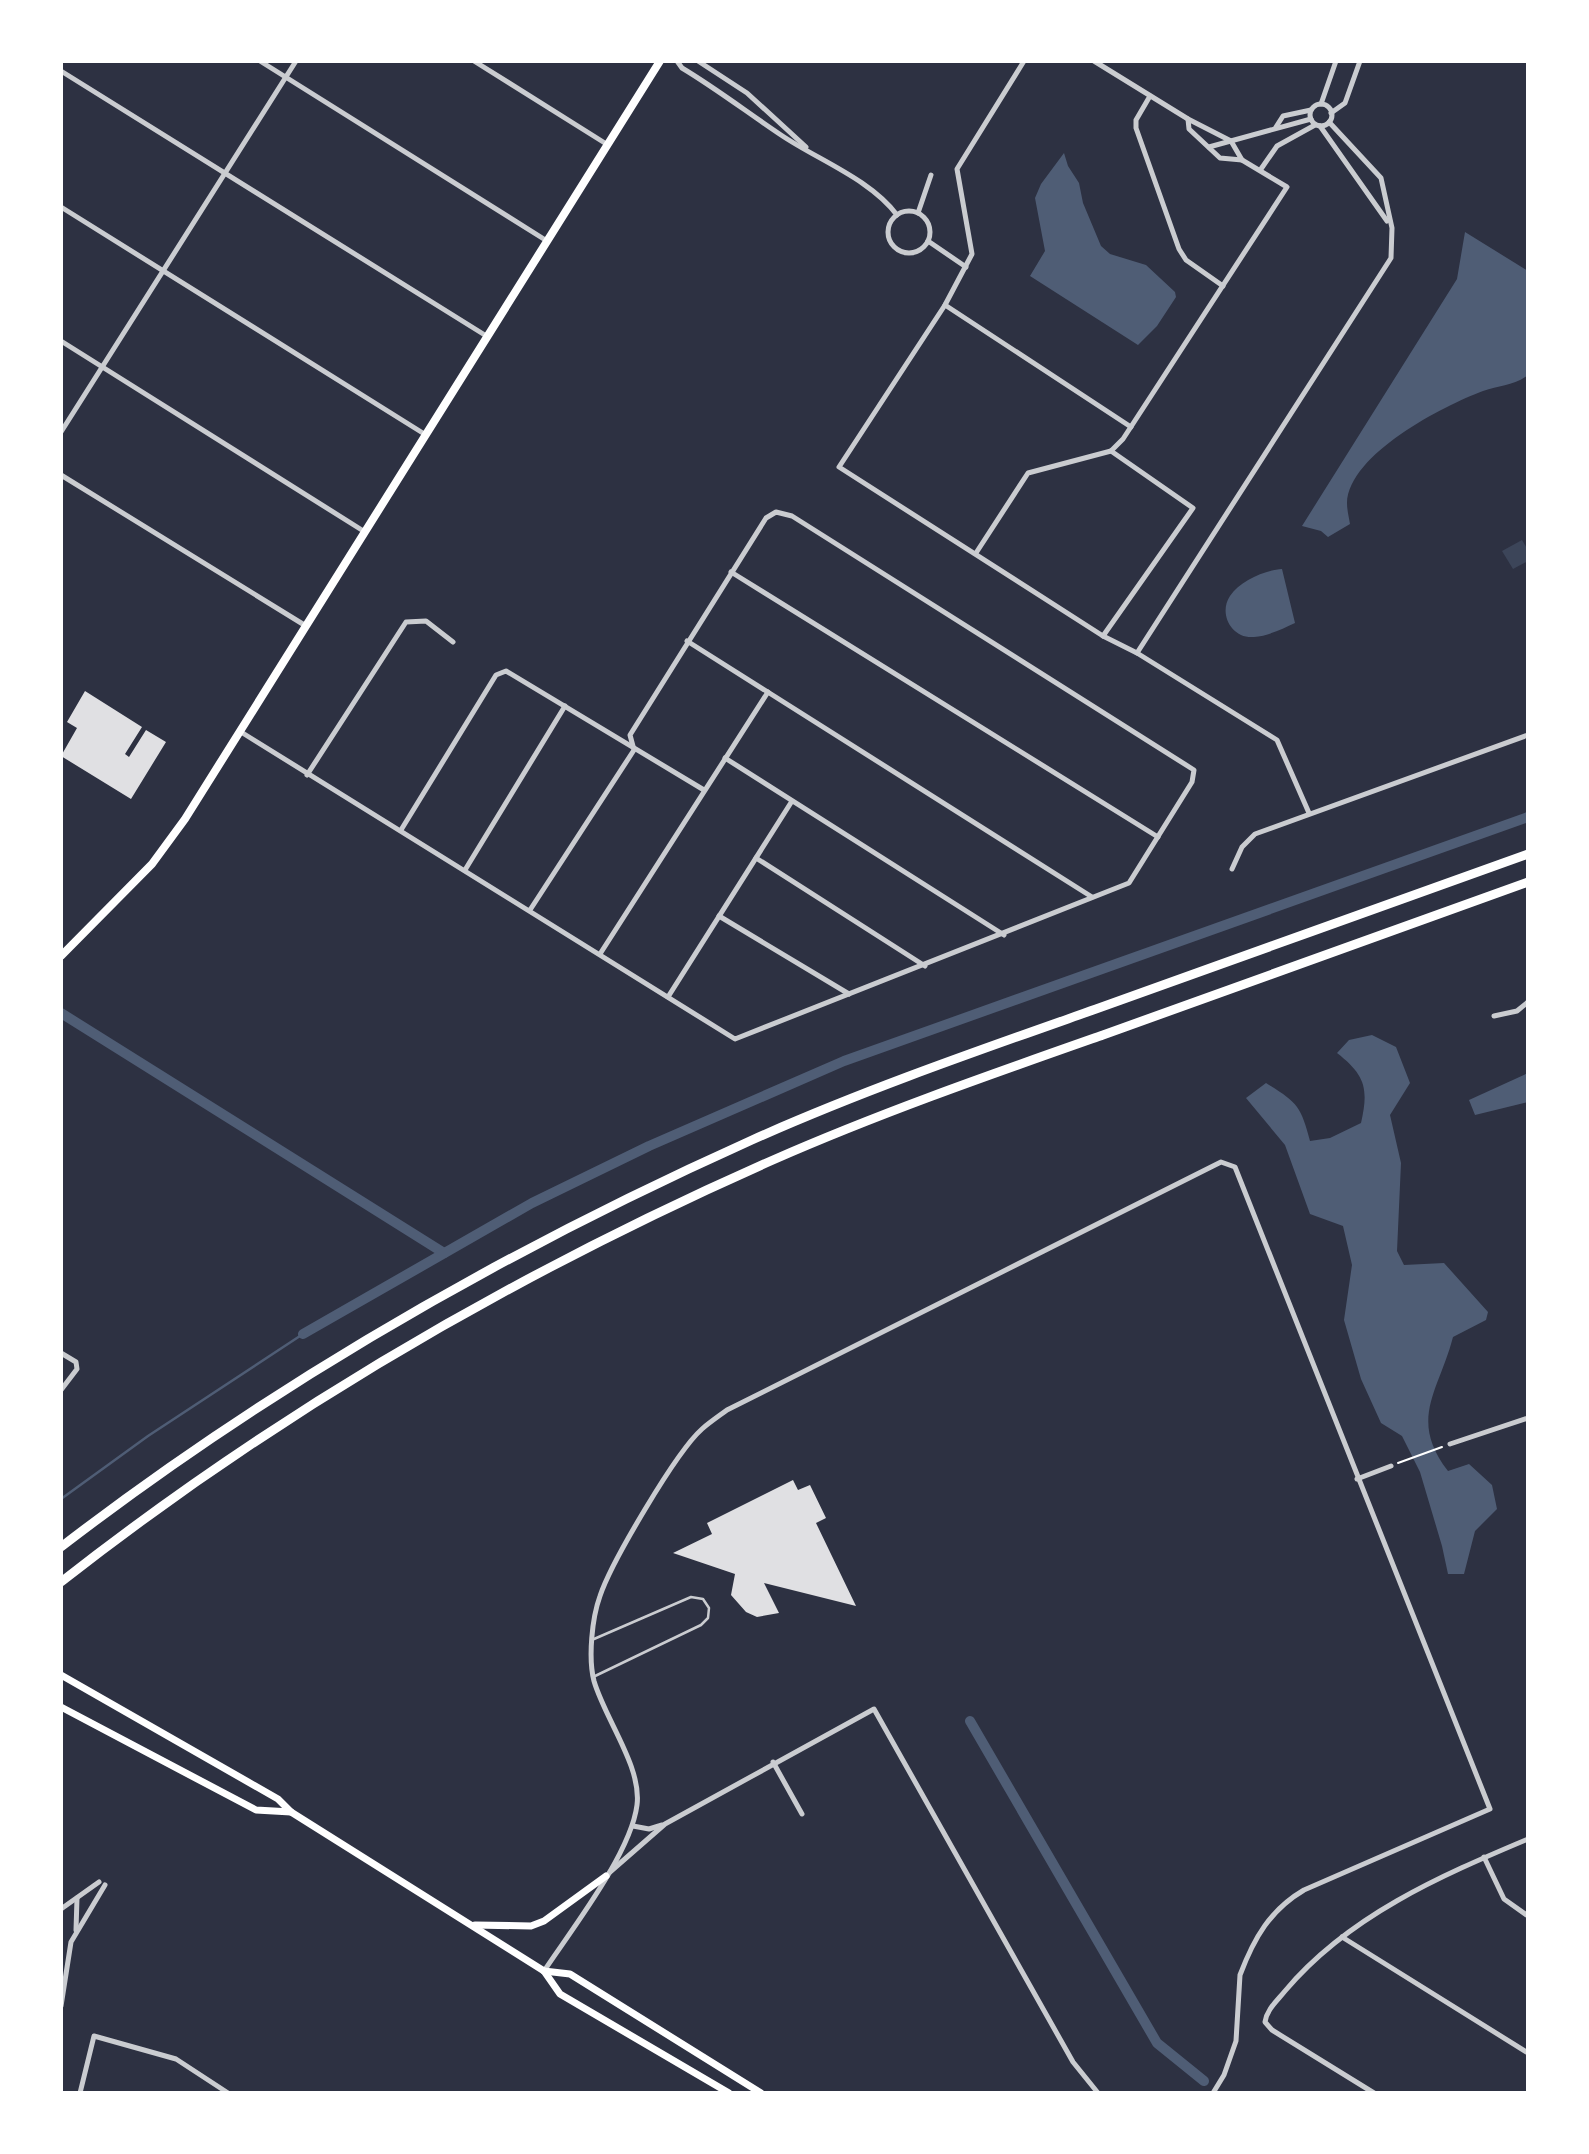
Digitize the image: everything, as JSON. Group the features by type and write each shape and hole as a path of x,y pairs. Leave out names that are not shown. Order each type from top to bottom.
{"highway":[{"path":"61,1547 138,1488 291,1385 447,1293 590,1216 755,1139 920,1072 1528,854"},
{"path":"61,1582 157,1507 307,1406 459,1316 605,1238 774,1159 933,1096 1528,882"}],"main road":[{"path":"61,956 152,864 241,732 660,61"},
{"path":"61,1675 278,1798 291,1812 544,1971 560,1994 730,2092"},
{"path":"61,1707 256,1810 291,1812"},
{"path":"473,1925 531,1926 544,1921 606,1876"},
{"path":"544,1971 570,1974 761,2093"}],"street":[{"path":"260,61 547,241"},
{"path":"61,432 296,61"},
{"path":"474,61 608,145"},
{"path":"677,61 682,68 884,200 897,215"},
{"path":"698,61 761,104 814,154"},
{"path":"1024,61 957,169 972,254 945,305 839,467 1103,636 1137,653 1277,740 1309,813"},
{"path":"1094,61 1188,119 1231,141 1242,160"},
{"path":"1275,128 1283,116 1311,110 1321,104 1336,61"},
{"path":"1329,122 1331,113 1345,103 1360,61"},
{"path":"61,71 488,337"},
{"path":"1150,96 1136,120 1136,128 1179,249 1186,260 1223,286"},
{"path":"1321,104 1331,113"},
{"path":"1137,653 1391,258 1392,228 1311,119 1311,110"},
{"path":"976,553 1028,473 1111,451 1131,427 1287,187 1242,160 1220,158 1189,130 1188,119"},
{"path":"1209,147 1311,119"},
{"path":"1261,169 1277,146 1317,125 1329,122"},
{"path":"1329,122 1381,178 1389,223"},
{"path":"918,213 931,175"},
{"path":"61,206 426,435"},
{"path":"904,212 918,213 930,229 928,241 913,253 893,246 888,233 897,215 904,212"},
{"path":"928,241 966,267"},
{"path":"945,305 1131,427"},
{"path":"61,341 365,532"},
{"path":"1103,636 1193,508 1111,451"},
{"path":"61,475 306,626"},
{"path":"241,732 736,1039 1004,935 1025,922 1129,883 1192,782 1194,769 792,516 776,512 766,517 687,641 630,735 634,750 530,910"},
{"path":"731,572 1157,837"},
{"path":"307,775 406,622 426,621 453,642"},
{"path":"687,641 1092,897"},
{"path":"401,830 496,675 506,671 704,790"},
{"path":"600,954 768,692"},
{"path":"465,870 565,706"},
{"path":"1232,869 1242,847 1255,834 1528,735"},
{"path":"725,758 1004,935"},
{"path":"668,997 792,801"},
{"path":"756,858 925,966"},
{"path":"719,916 849,994"},
{"path":"1494,1016 1517,1011 1528,1002"},
{"path":"544,1971 606,1876 633,1826 637,1804 636,1781 593,1677 598,1600 609,1573 683,1452 701,1430 727,1410 1221,1162 1235,1167 1490,1809 1304,1890 1283,1902 1264,1923 1250,1947 1240,1975 1236,2041 1224,2076 1213,2093"},
{"path":"61,1353 76,1362 77,1369 61,1390"},
{"path":"1450,1444 1528,1418"},
{"path":"1357,1479 1391,1466"},
{"path":"606,1876 665,1824 773,1762 874,1709 1073,2062 1098,2093"},
{"path":"773,1762 802,1814"},
{"path":"633,1826 649,1829 665,1824"},
{"path":"1374,2093 1272,2030 1265,2022 1266,2013 1298,1975 1342,1937 1404,1896 1528,1839"},
{"path":"1484,1857 1504,1899 1528,1916"},
{"path":"61,1909 102,1883 69,1951 61,2006"},
{"path":"76,1934 77,1898"},
{"path":"1342,1937 1528,2053"},
{"path":"61,1948 69,1951"},
{"path":"80,2093 94,2036 176,2059 228,2093"}],"lane":[{"path":"593,1677 701,1625 708,1618 709,1608 703,1599 691,1597 594,1639"}],"path":[{"path":"1391,1466 1450,1444"}],"shaded area":[{"path":"1064,153 1068,166 1079,183 1083,203 1101,246 1110,254 1146,265 1175,292 1176,297 1157,326 1138,345 1030,276 1045,251 1035,198 1041,184"},
{"path":"1465,232 1528,271 1528,375 1445,408 1380,450 1363,467 1352,485 1347,503 1350,524 1328,537 1321,531 1302,526 1457,279"},
{"path":"1522,540 1528,550 1528,561 1513,569 1502,551"},
{"path":"1282,569 1295,623 1254,637 1239,634 1229,624 1227,617 1230,596 1253,577"},
{"path":"1372,1035 1396,1047 1410,1083 1390,1115 1401,1163 1397,1251 1404,1265 1444,1263 1488,1312 1486,1320 1453,1337 1430,1405 1428,1420 1436,1453 1448,1471 1469,1464 1492,1485 1497,1509 1475,1531 1464,1574 1448,1574 1420,1472 1402,1436 1381,1423 1361,1379 1344,1320 1352,1265 1343,1226 1310,1214 1285,1145 1246,1098 1266,1083 1296,1106 1304,1120 1310,1141 1330,1138 1361,1123 1365,1100 1363,1083 1354,1068 1337,1053 1349,1040"},
{"path":"1528,1073 1528,1102 1475,1115 1469,1100"}],"building":[{"path":"85,691 142,727 125,754 129,757 146,730 166,742 131,799 61,756 77,728 67,722"},
{"path":"793,1480 798,1490 810,1485 826,1518 816,1523 856,1606 764,1583 779,1613 757,1617 746,1612 731,1595 735,1574 673,1553 712,1534 707,1523"}],"waterway":[{"path":"303,1334 532,1203 649,1146 844,1061 1528,817"},
{"path":"61,1013 444,1253"},
{"path":"61,1499 148,1436 303,1334"},
{"path":"970,1721 1157,2043 1204,2081"}]}
